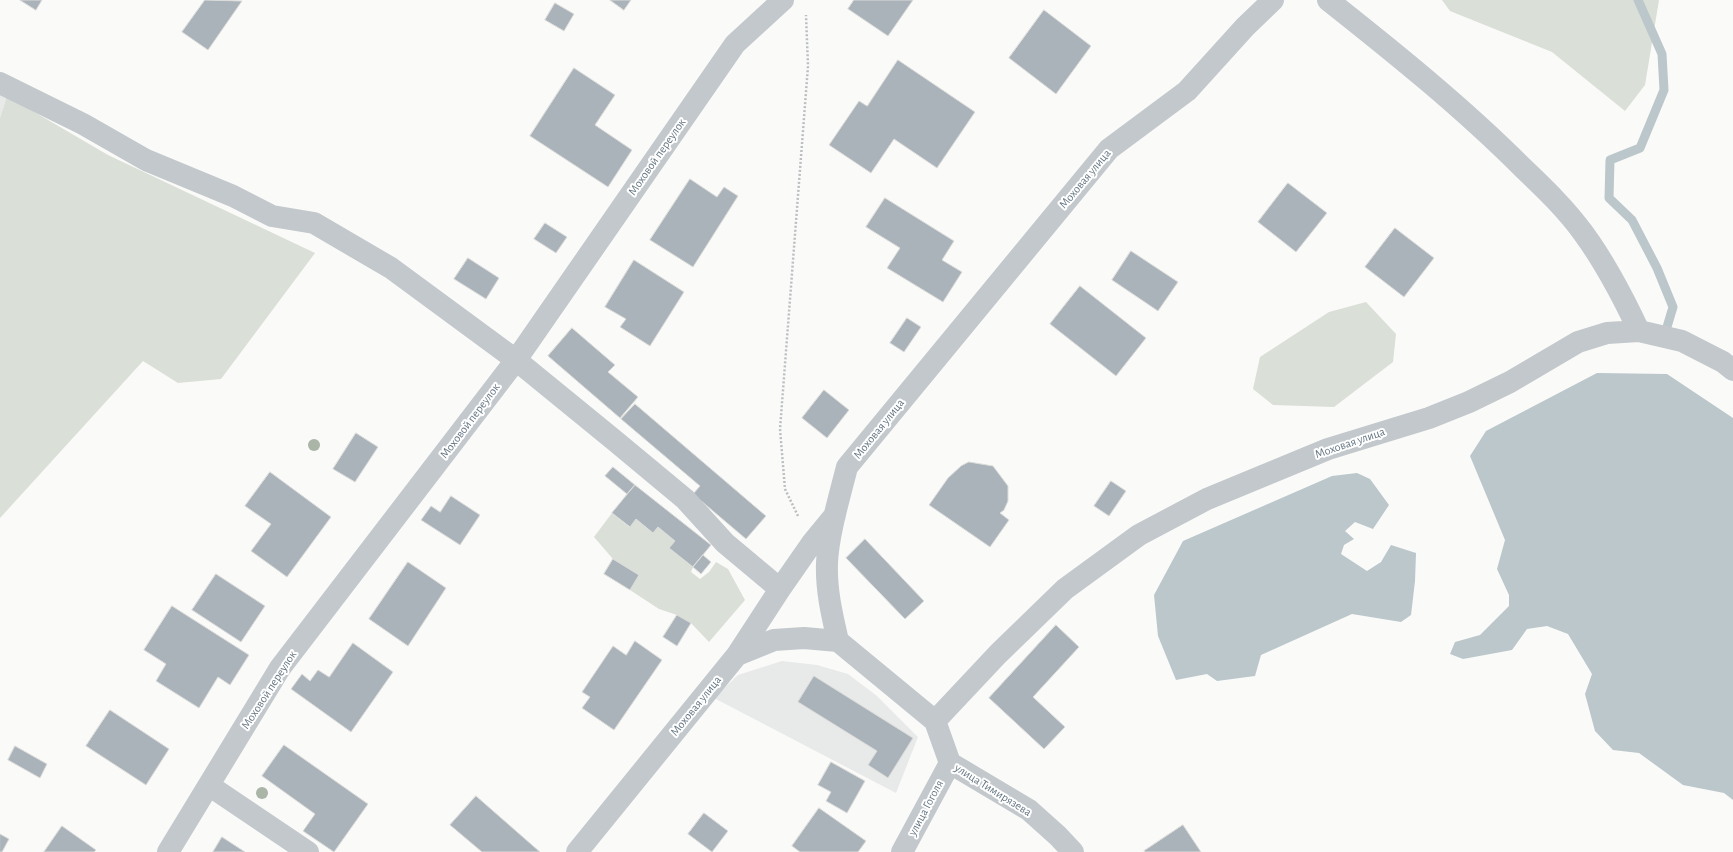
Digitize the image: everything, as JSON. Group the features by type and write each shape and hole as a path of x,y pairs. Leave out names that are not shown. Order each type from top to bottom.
{"street":[{"name":"Моховой переулок","path":"168,852 210,786 280,668 516,360 736,44 783,0"},
{"name":"Моховая улица","path":"577,852 737,655 774,640 804,638 838,641 828,597 827,562 847,467 1109,149 1187,90 1245,27 1273,0"},
{"path":"1328,0 1446,96 1494,139 1550,195 1584,233 1616,282 1639,331"},
{"path":"0,82 83,124 146,160 233,196 272,216 314,223 391,268 516,360 685,499 725,543 780,589"},
{"name":"Моховая улица","path":"935,721 998,654 1065,589 1139,535 1207,499 1328,449 1429,418 1469,402 1510,382 1578,342 1607,333 1639,331 1682,341 1724,362 1733,370"},
{"path":"737,655 812,543 836,514"},
{"path":"838,641 935,721"},
{"name":"улица Тимирязева","path":"935,721 950,763 1029,810 1058,836 1073,852"},
{"name":"улица Гоголя","path":"902,852 950,763"},
{"path":"210,786 308,852"}],"path":[{"path":"805,7 808,66 780,429 785,489 812,543"}],"shaded area":[{"path":"1442,0 1659,0 1645,85 1625,111 1552,52 1450,11"},
{"path":"0,92 7,96 0,118"},
{"path":"7,96 108,155 315,253 221,379 178,383 143,361 0,518 0,118"},
{"path":"1366,302 1396,334 1393,362 1334,407 1273,405 1253,389 1260,357 1329,312"},
{"path":"1597,373 1667,374 1733,418 1733,800 1724,793 1683,785 1639,753 1613,750 1595,731 1585,694 1592,674 1568,634 1547,626 1527,629 1512,650 1463,659 1450,654 1455,642 1480,635 1509,606 1509,595 1497,569 1505,540 1470,456 1486,431"},
{"path":"1357,473 1370,479 1389,505 1373,529 1355,522 1345,531 1354,539 1344,545 1341,554 1367,571 1381,562 1391,545 1416,553 1415,581 1411,615 1401,622 1352,614 1261,655 1255,676 1217,681 1207,674 1176,680 1158,636 1154,595 1183,541 1332,476"},
{"path":"612,513 629,527 636,519 653,533 658,527 675,541 669,548 693,567 691,572 700,579 709,572 716,562 728,569 745,600 709,642 691,623 677,615 659,609 630,590 639,575 613,559 594,537"},
{"path":"782,661 817,665 848,674 877,696 918,737 896,793 714,698 738,675"}],"building":[{"path":"20,0 42,0 36,10"},
{"path":"205,0 242,1 208,50 182,32"},
{"path":"610,0 631,0 624,10"},
{"path":"854,0 913,0 888,36 848,9"},
{"path":"555,3 574,14 564,31 545,20"},
{"path":"1044,10 1091,46 1056,94 1009,58"},
{"path":"898,60 975,112 937,168 894,139 871,173 829,145 859,101 867,106"},
{"path":"574,68 615,95 595,125 632,150 608,187 530,136"},
{"path":"690,179 717,197 724,187 738,196 693,267 650,240"},
{"path":"1288,183 1327,213 1296,252 1258,222"},
{"path":"885,198 954,241 942,260 962,272 943,302 887,268 900,248 866,227"},
{"path":"545,223 567,237 556,253 534,239"},
{"path":"1395,228 1434,258 1404,297 1365,267"},
{"path":"1131,251 1178,282 1158,311 1112,280"},
{"path":"468,258 499,278 486,299 454,279"},
{"path":"634,260 684,292 650,346 620,327 626,319 605,307"},
{"path":"1080,286 1146,338 1116,376 1050,324"},
{"path":"907,318 921,327 904,352 890,343"},
{"path":"572,328 615,365 608,372 638,397 620,418 548,356"},
{"path":"824,390 849,410 827,438 802,418"},
{"path":"635,404 766,516 746,539 693,494 700,486 621,419"},
{"path":"356,433 378,447 355,482 333,469"},
{"path":"969,462 993,466 1008,486 1008,501 1004,510 1000,513 1009,520 990,547 929,505 948,478 961,466"},
{"path":"613,467 635,485 627,494 605,476"},
{"path":"270,472 331,517 287,577 251,551 271,524 245,506"},
{"path":"1111,481 1126,491 1109,516 1094,506"},
{"path":"635,485 711,545 693,567 669,548 675,541 658,527 653,533 636,519 630,527 612,513"},
{"path":"451,496 480,515 460,545 421,520 431,506 440,512"},
{"path":"865,539 924,601 905,619 846,558"},
{"path":"703,555 711,562 701,574 693,567"},
{"path":"613,559 639,575 630,590 604,574"},
{"path":"408,562 446,588 408,646 369,619"},
{"path":"216,574 265,606 241,642 192,610"},
{"path":"172,606 249,655 230,685 218,677 199,708 156,681 166,664 144,650"},
{"path":"677,615 691,623 677,646 663,637"},
{"path":"1056,625 1079,647 1033,697 1065,727 1044,749 989,698"},
{"path":"635,641 662,660 614,730 582,708 590,697 582,692 613,646 626,655"},
{"path":"353,643 393,672 351,732 291,689 302,674 310,681 318,670 329,677"},
{"path":"814,676 913,738 888,778 868,765 877,751 798,702"},
{"path":"110,710 169,749 146,785 86,746"},
{"path":"284,745 368,804 334,852 303,831 315,814 262,776"},
{"path":"15,746 47,764 40,778 8,760"},
{"path":"831,762 865,781 847,813 826,801 831,792 818,785"},
{"path":"476,796 540,852 482,852 450,825"},
{"path":"819,808 866,841 858,852 800,852 792,846"},
{"path":"704,813 728,831 712,852 688,834"},
{"path":"1183,825 1201,852 1144,851"},
{"path":"62,826 96,850 94,852 44,852"},
{"path":"0,834 9,839 2,852 0,852"},
{"path":"222,837 245,852 213,852"}],"waterway":[{"path":"1638,0 1662,54 1664,90 1640,148 1610,160 1609,198 1632,220 1657,268 1673,307 1667,327"}]}
